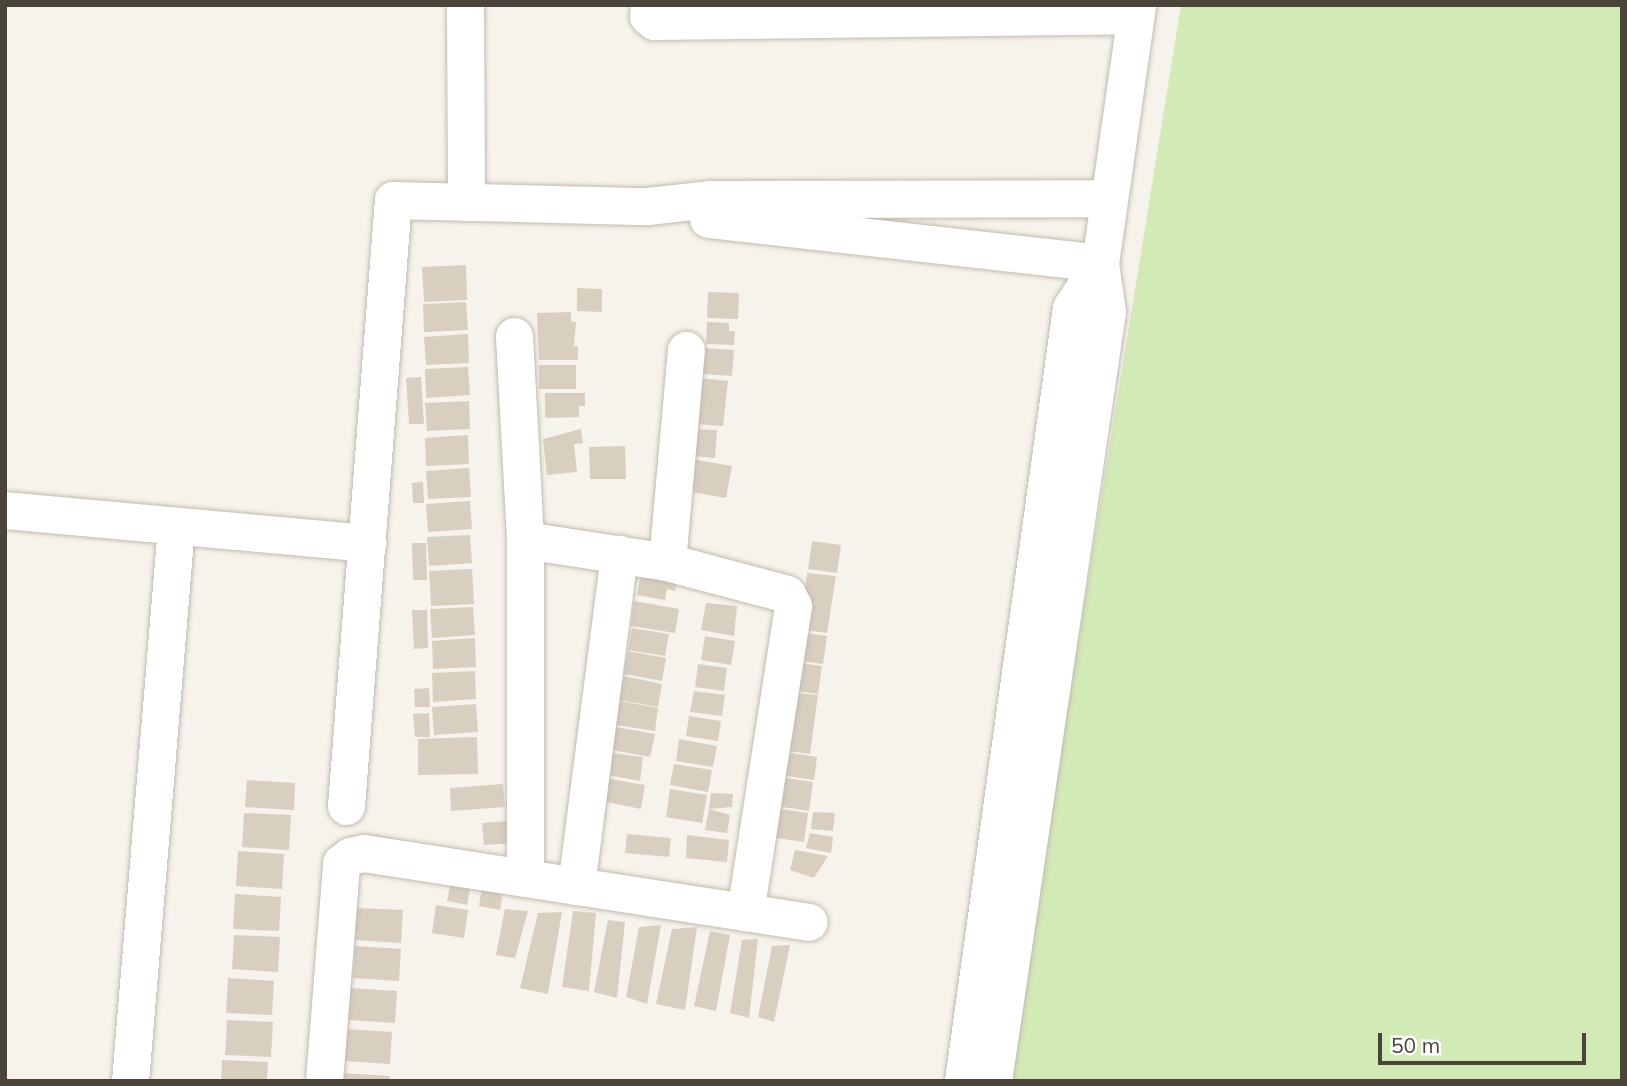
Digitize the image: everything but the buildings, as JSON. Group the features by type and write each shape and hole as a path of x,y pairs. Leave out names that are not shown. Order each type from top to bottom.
{"street":[{"path":"465,5 466,202"},
{"path":"649,5 649,16 654,21 1136,10 1100,263 1107,312 993,1081"},
{"path":"346,806 368,543 390,204 398,199 647,206 710,199 1108,198"},
{"path":"647,206 707,219 1100,263"},
{"path":"963,1081 1070,308 1100,263"},
{"path":"514,335 525,540 525,878"},
{"path":"667,562 686,351"},
{"path":"5,510 368,543"},
{"path":"130,1081 176,526"},
{"path":"525,540 667,562 771,586 787,594 793,606 745,912"},
{"path":"576,886 619,554"},
{"path":"324,1081 341,863 365,853 809,922"}],"green space":[{"path":"1181,5 1622,5 1622,1081 1007,1081"}]}
